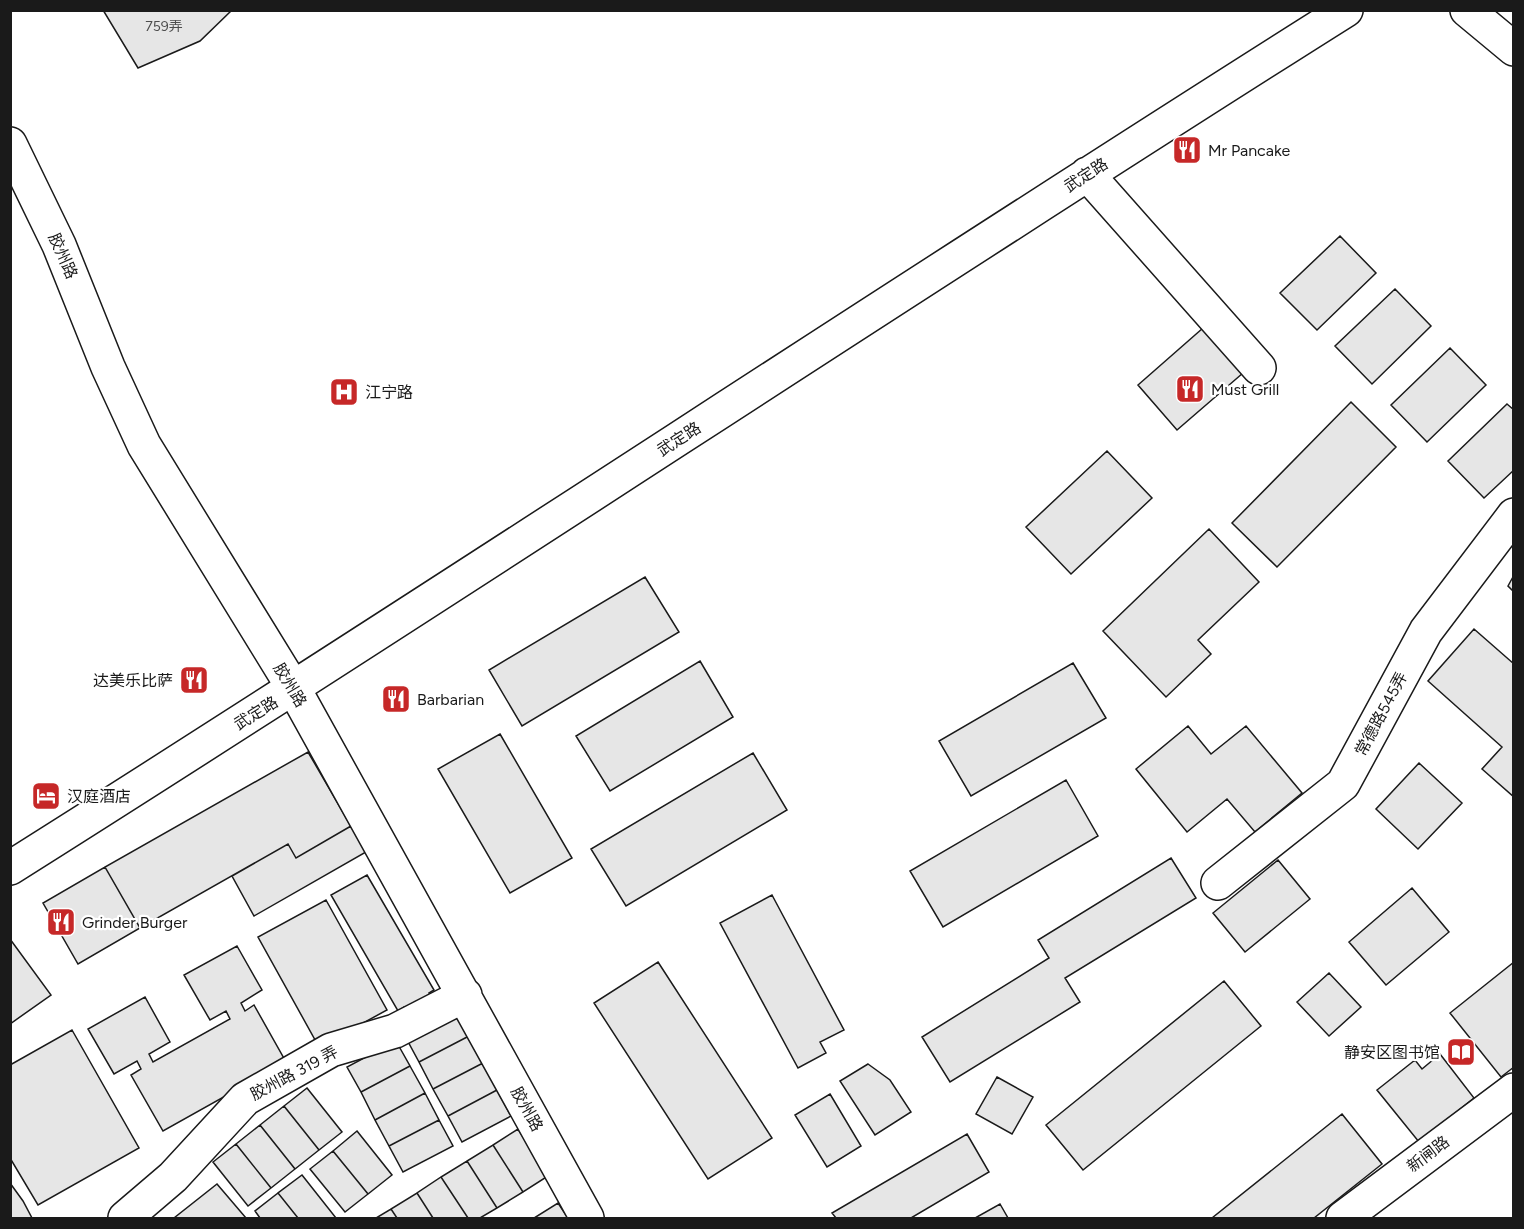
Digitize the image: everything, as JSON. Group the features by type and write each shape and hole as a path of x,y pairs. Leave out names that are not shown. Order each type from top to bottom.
{"street":[{"name":"武定路","path":"10,868 294,689 1087,174 1346,10"},
{"path":"1467,10 1514,50"},
{"name":"胶州路","path":"10,144 54,235 108,367 144,444 294,689 587,1218"},
{"path":"1087,174 1259,368"},
{"name":"常德路545弄","path":"1218,883 1343,784 1426,631 1514,515"},
{"name":"胶州路 319 弄","path":"125,1218 173,1177 245,1099 331,1050 395,1031 465,996"},
{"name":"新闸路","path":"1343,1218 1514,1090"}],"building":[{"path":"103,10 232,10 200,41 138,68"},
{"path":"1340,236 1376,273 1317,330 1280,293"},
{"path":"1395,289 1431,326 1372,384 1335,346"},
{"path":"1203,328 1243,373 1177,430 1138,385"},
{"path":"1450,348 1486,385 1427,442 1391,405"},
{"path":"1351,402 1396,447 1277,567 1232,523"},
{"path":"1507,404 1514,410 1514,470 1484,498 1448,461"},
{"path":"1107,451 1152,498 1071,574 1026,527"},
{"path":"1209,529 1259,582 1198,640 1211,654 1166,697 1103,631"},
{"path":"1514,575 1514,592 1508,586"},
{"path":"645,577 679,632 522,726 489,670"},
{"path":"1474,629 1514,664 1514,797 1482,769 1502,747 1428,681"},
{"path":"700,661 733,717 610,791 576,736"},
{"path":"1073,663 1106,718 971,796 939,741"},
{"path":"1188,726 1211,754 1246,726 1302,793 1255,832 1227,799 1187,832 1136,769"},
{"path":"500,734 572,858 510,893 438,769"},
{"path":"308,752 351,826 296,858 288,844 140,928 105,867"},
{"path":"753,753 787,810 626,906 591,849"},
{"path":"1419,763 1462,803 1418,849 1376,809"},
{"path":"1066,780 1098,836 943,927 910,871"},
{"path":"351,826 366,852 254,916 232,876 288,844 296,858"},
{"path":"1171,858 1196,898 1065,978 1080,1002 950,1082 922,1037 1049,958 1038,940"},
{"path":"1278,860 1310,899 1245,952 1213,913"},
{"path":"105,867 140,928 78,964 43,903"},
{"path":"367,875 434,990 429,993 435,1002 409,1017 404,1007 398,1011 331,895"},
{"path":"1412,888 1449,932 1386,985 1349,942"},
{"path":"772,895 844,1030 820,1042 826,1053 798,1068 720,923"},
{"path":"326,900 387,1010 319,1047 258,937"},
{"path":"10,939 51,995 10,1024"},
{"path":"237,946 262,990 241,1003 245,1011 254,1005 286,1062 163,1131 131,1075 141,1069 137,1061 114,1074 88,1029 145,997 170,1042 149,1054 153,1062 230,1019 226,1011 210,1020 184,975"},
{"path":"658,962 772,1138 708,1179 594,1003"},
{"path":"1514,962 1514,1067 1501,1077 1450,1013"},
{"path":"1329,973 1361,1007 1329,1036 1297,1002"},
{"path":"1224,981 1261,1026 1083,1170 1046,1125"},
{"path":"455,1010 469,1036 419,1062 405,1036"},
{"path":"72,1030 139,1148 38,1205 10,1158 10,1065"},
{"path":"469,1036 483,1063 433,1089 419,1062"},
{"path":"396,1041 410,1066 361,1092 347,1067"},
{"path":"1440,1054 1474,1098 1419,1142 1377,1090 1415,1060 1422,1069"},
{"path":"483,1063 497,1090 448,1116 433,1089"},
{"path":"868,1064 890,1080 911,1112 875,1135 840,1081"},
{"path":"410,1066 425,1093 375,1120 361,1092"},
{"path":"997,1077 1033,1097 1012,1134 976,1114"},
{"path":"307,1088 342,1132 319,1150 284,1106"},
{"path":"497,1090 511,1116 462,1142 448,1116"},
{"path":"425,1093 439,1120 389,1146 375,1120"},
{"path":"830,1094 861,1146 827,1167 795,1115"},
{"path":"284,1106 319,1150 295,1169 260,1125"},
{"path":"1342,1114 1382,1164 1314,1218 1212,1218"},
{"path":"439,1120 453,1146 403,1172 389,1146"},
{"path":"260,1125 295,1169 271,1188 236,1144"},
{"path":"518,1129 548,1176 523,1192 493,1145"},
{"path":"357,1131 392,1175 368,1194 333,1151"},
{"path":"967,1134 989,1172 911,1218 836,1218 832,1213"},
{"path":"236,1144 271,1188 248,1206 213,1162"},
{"path":"493,1145 523,1192 497,1208 467,1161"},
{"path":"333,1151 368,1194 345,1212 310,1169"},
{"path":"467,1161 497,1208 480,1218 468,1218 441,1177"},
{"path":"302,1175 336,1218 298,1218 278,1193"},
{"path":"441,1177 468,1218 433,1218 417,1193"},
{"path":"10,1183 23,1201 32,1218 10,1218"},
{"path":"217,1184 246,1218 174,1218"},
{"path":"278,1193 298,1218 260,1218 255,1211"},
{"path":"417,1193 433,1218 397,1218 391,1209"},
{"path":"558,1203 568,1218 534,1218"},
{"path":"1000,1204 1008,1218 975,1218"},
{"path":"391,1209 397,1218 376,1218"}],"place":[{"name":"Mr Pancake","path":"1187,150"},
{"name":"Must Grill","path":"1190,389"},
{"name":"江宁路","path":"344,392"},
{"name":"达美乐比萨","path":"194,680"},
{"name":"Barbarian","path":"396,699"},
{"name":"汉庭酒店","path":"46,796"},
{"name":"Grinder Burger","path":"61,922"},
{"name":"静安区图书馆","path":"1461,1052"}]}
